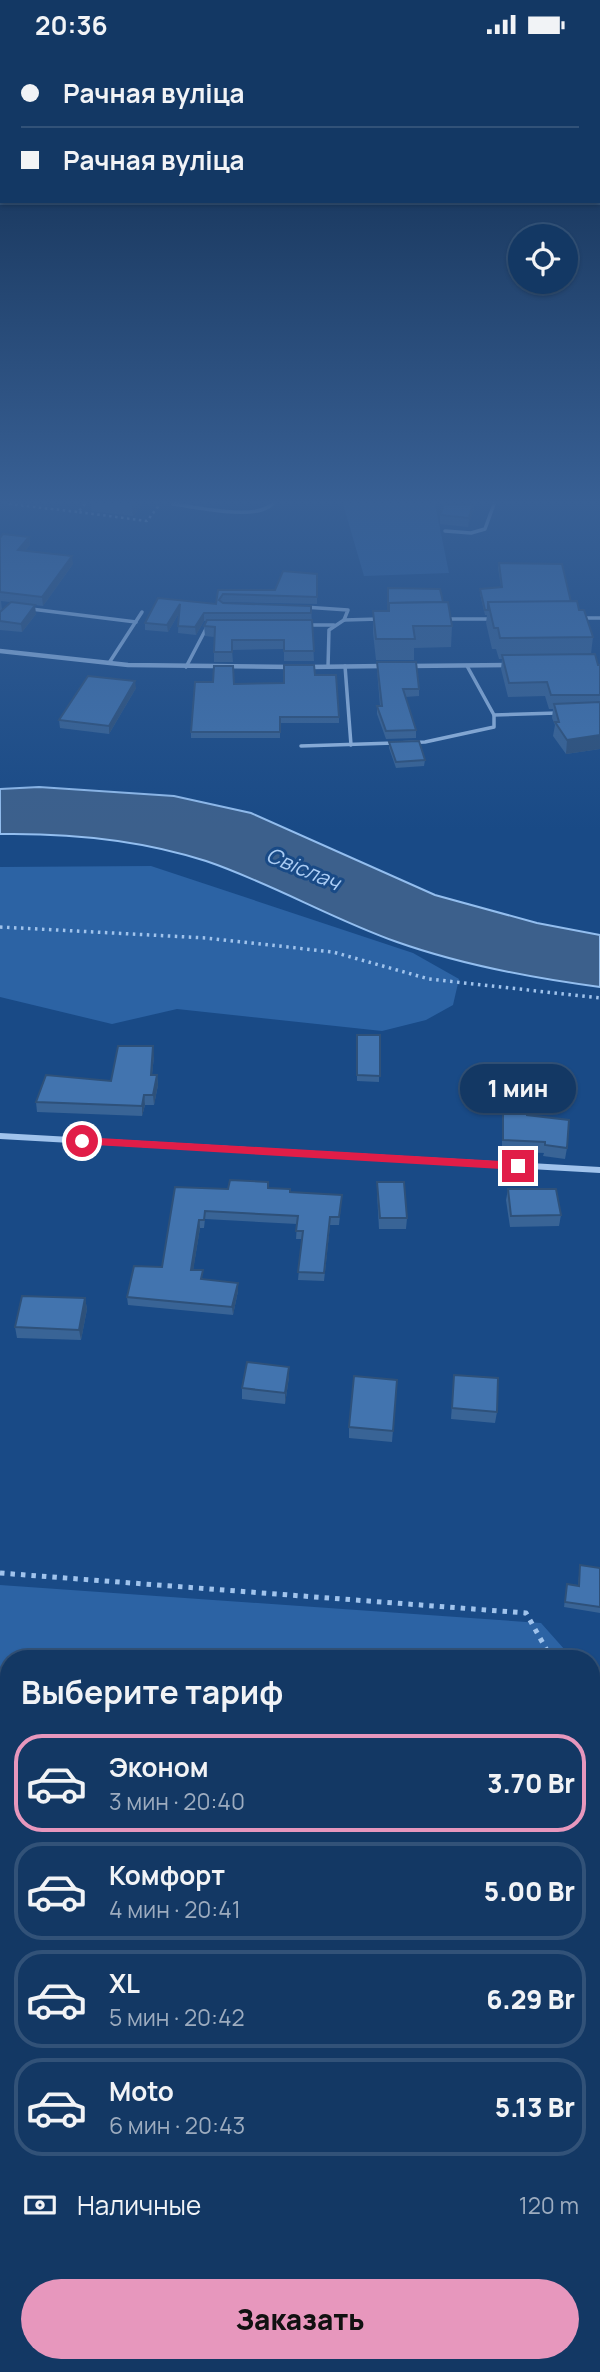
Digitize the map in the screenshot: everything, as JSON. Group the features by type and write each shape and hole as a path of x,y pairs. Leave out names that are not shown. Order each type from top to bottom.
{"street":[{"path":"0,651 109,663 186,667 386,666"},
{"path":"399,666 520,665"},
{"path":"0,1136 600,1170"}],"lane":[{"path":"59,612 136,622"},
{"path":"109,663 142,612"},
{"path":"344,620 347,612"},
{"path":"573,618 600,618"},
{"path":"328,667 329,630 344,620 384,619"},
{"path":"438,619 492,619"},
{"path":"186,667 205,625 218,625"},
{"path":"297,625 336,625"},
{"path":"345,666 351,745"},
{"path":"301,746 448,739 494,727 494,715 467,666"},
{"path":"494,715 560,713"}],"path":[{"path":"0,927 206,938 320,951 429,979 600,998"},
{"path":"0,1573 152,1587 526,1613 546,1650"}],"shaded area":[{"path":"151,866 413,953 459,979 453,1005 426,1020 382,1031 177,1009 112,1024 0,997 0,867"},
{"path":"0,1585 541,1623 565,1650 0,1650"}],"water":[{"name":"Свіслач","path":"39,787 174,796 251,813 435,895 537,923 600,935 600,987 497,970 422,950 349,923 230,870 181,854 104,839 0,834 0,789"}],"building":[{"path":"0,612 30,612 21,624 0,621"},
{"path":"151,612 175,612 167,625 145,623"},
{"path":"179,612 311,612 204,613 195,627 178,626"},
{"path":"373,612 450,612 452,626 413,626 415,639 376,639"},
{"path":"490,612 585,612 593,637 500,638 498,628 494,628"},
{"path":"207,620 312,620 314,651 284,651 284,640 232,640 232,652 214,652 215,627 204,626"},
{"path":"595,654 600,665 600,695 551,695 547,682 509,683 502,655"},
{"path":"377,662 416,662 419,689 403,689 416,730 386,731 377,706 382,706"},
{"path":"284,665 314,665 315,675 336,675 339,717 280,717 280,732 191,732 195,682 213,682 214,666 233,666 234,684 284,683"},
{"path":"88,676 135,681 109,726 59,720"},
{"path":"600,702 600,735 567,740 555,722 559,722 554,704"},
{"path":"419,741 425,760 396,762 389,742"},
{"path":"357,1035 380,1035 380,1076 357,1075"},
{"path":"118,1046 153,1046 151,1075 157,1075 153,1095 144,1095 142,1106 36,1102 46,1075 111,1081"},
{"path":"503,1101 527,1102 527,1115 569,1120 567,1148 545,1145 545,1142 503,1140"},
{"path":"230,1180 268,1182 268,1188 290,1189 290,1192 342,1195 339,1217 330,1217 324,1273 298,1272 303,1231 296,1231 298,1216 205,1211 204,1220 199,1220 191,1270 203,1270 201,1279 238,1283 232,1307 127,1297 134,1266 162,1267 175,1187 228,1189"},
{"path":"377,1182 404,1182 407,1218 380,1218"},
{"path":"508,1189 556,1189 561,1215 511,1216"},
{"path":"22,1296 85,1298 79,1330 15,1327"},
{"path":"247,1362 289,1367 285,1393 242,1388"},
{"path":"454,1375 498,1378 497,1412 452,1408"},
{"path":"354,1376 397,1380 393,1431 349,1427"},
{"path":"580,1565 600,1568 600,1607 565,1602 567,1584 579,1586"}],"route":[{"path":"82,1141 518,1166"}]}
